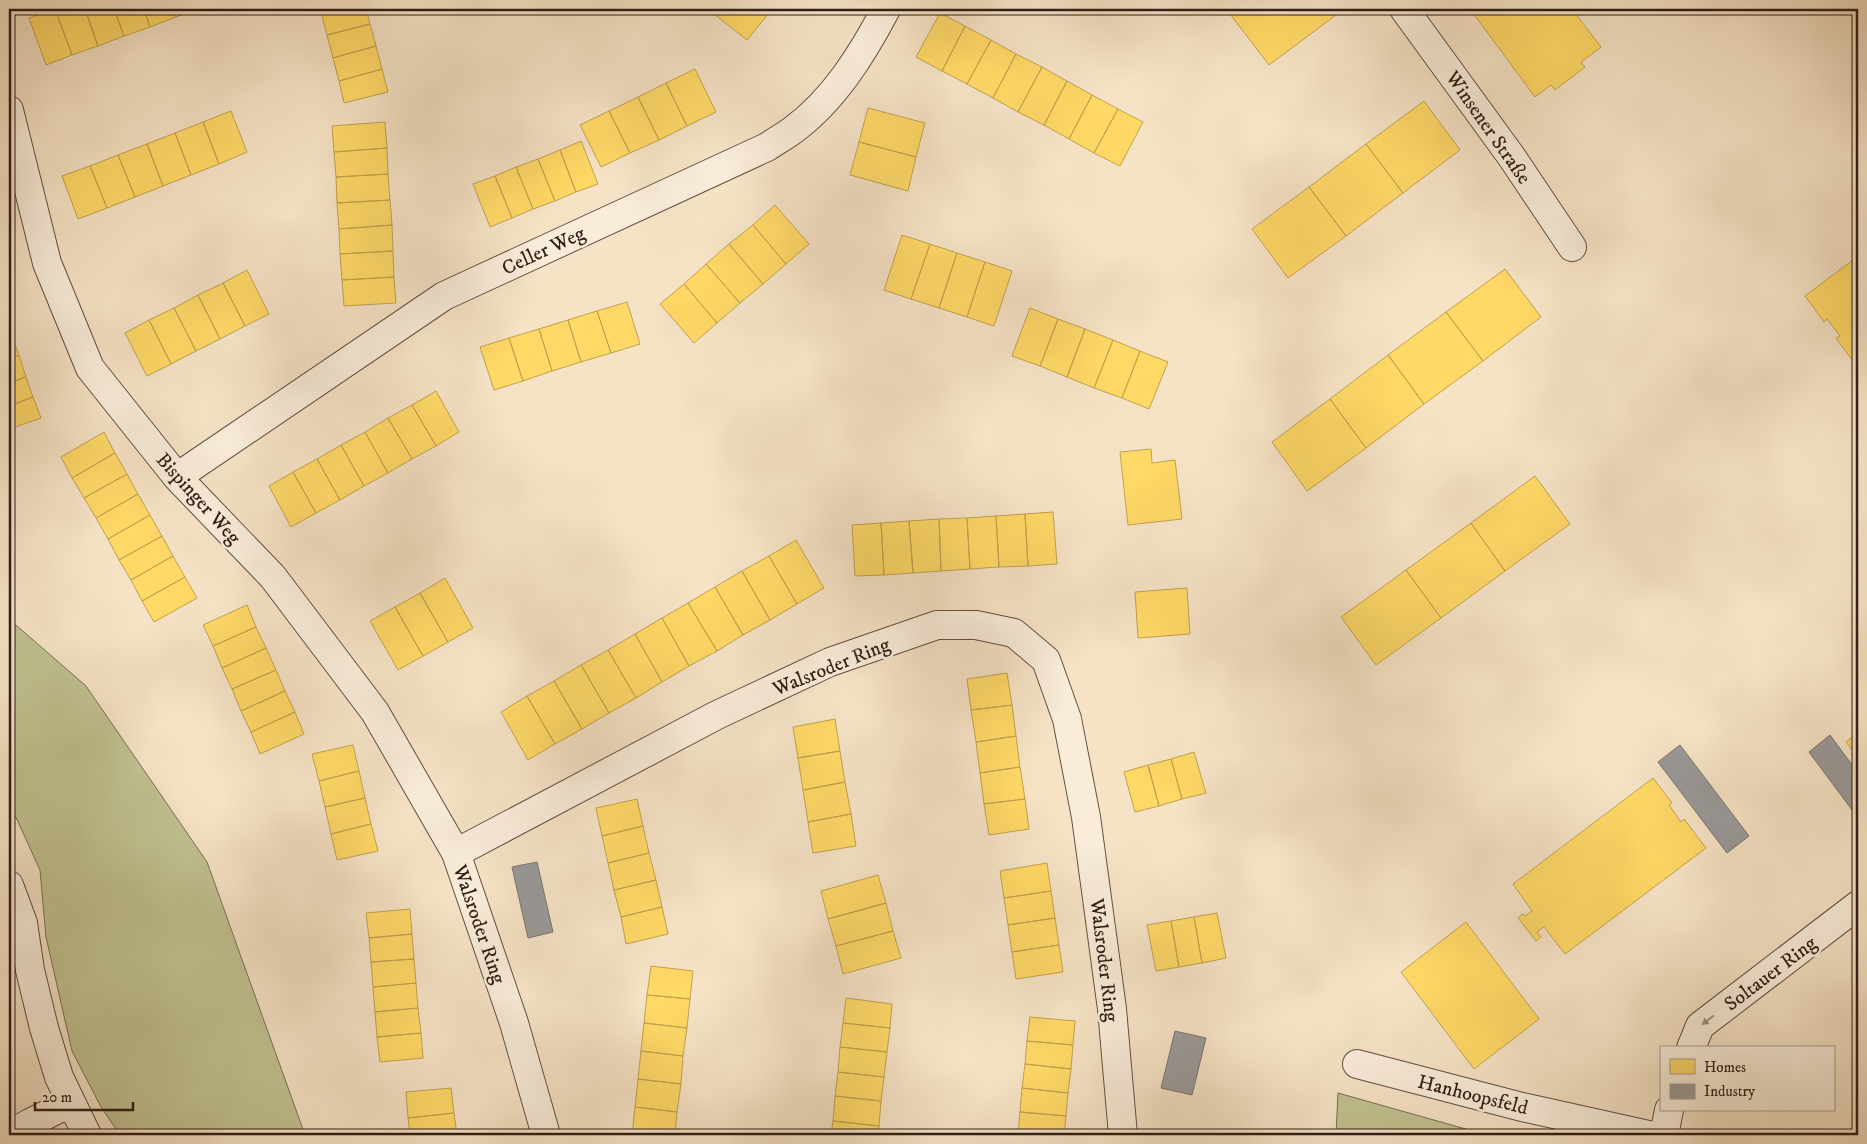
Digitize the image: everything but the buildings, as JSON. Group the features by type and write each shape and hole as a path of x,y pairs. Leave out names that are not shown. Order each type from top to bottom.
{"street":[{"name":"Celler Weg","path":"178,477 444,296 767,147 788,133 824,102 873,34 886,9"},
{"name":"Winsener Straße","path":"1404,9 1511,156 1572,247"},
{"name":"Bispinger Weg","path":"9,110 48,263 90,368 178,477 273,577 375,712 456,853"},
{"name":"Walsroder Ring","path":"546,1135 514,1023 456,853 717,715 830,662 937,625 976,625 1014,633 1046,660 1067,719 1086,817 1112,1009 1123,1135"},
{"path":"9,885 23,922 30,970 44,1028 59,1077 70,1104 87,1135"},
{"name":"Soltauer Ring","path":"1692,1046 1700,1026 1858,905"},
{"name":"Hanhoopsfeld","path":"1357,1064 1522,1107 1648,1135"},
{"path":"9,1135 70,1104"},
{"path":"1664,1135 1669,1112"}],"green space":[{"path":"9,619 86,686 207,862 305,1135 120,1135 101,1107 72,1051 46,937 40,870 9,802"},
{"path":"1338,1093 1487,1135 1336,1135"}]}
